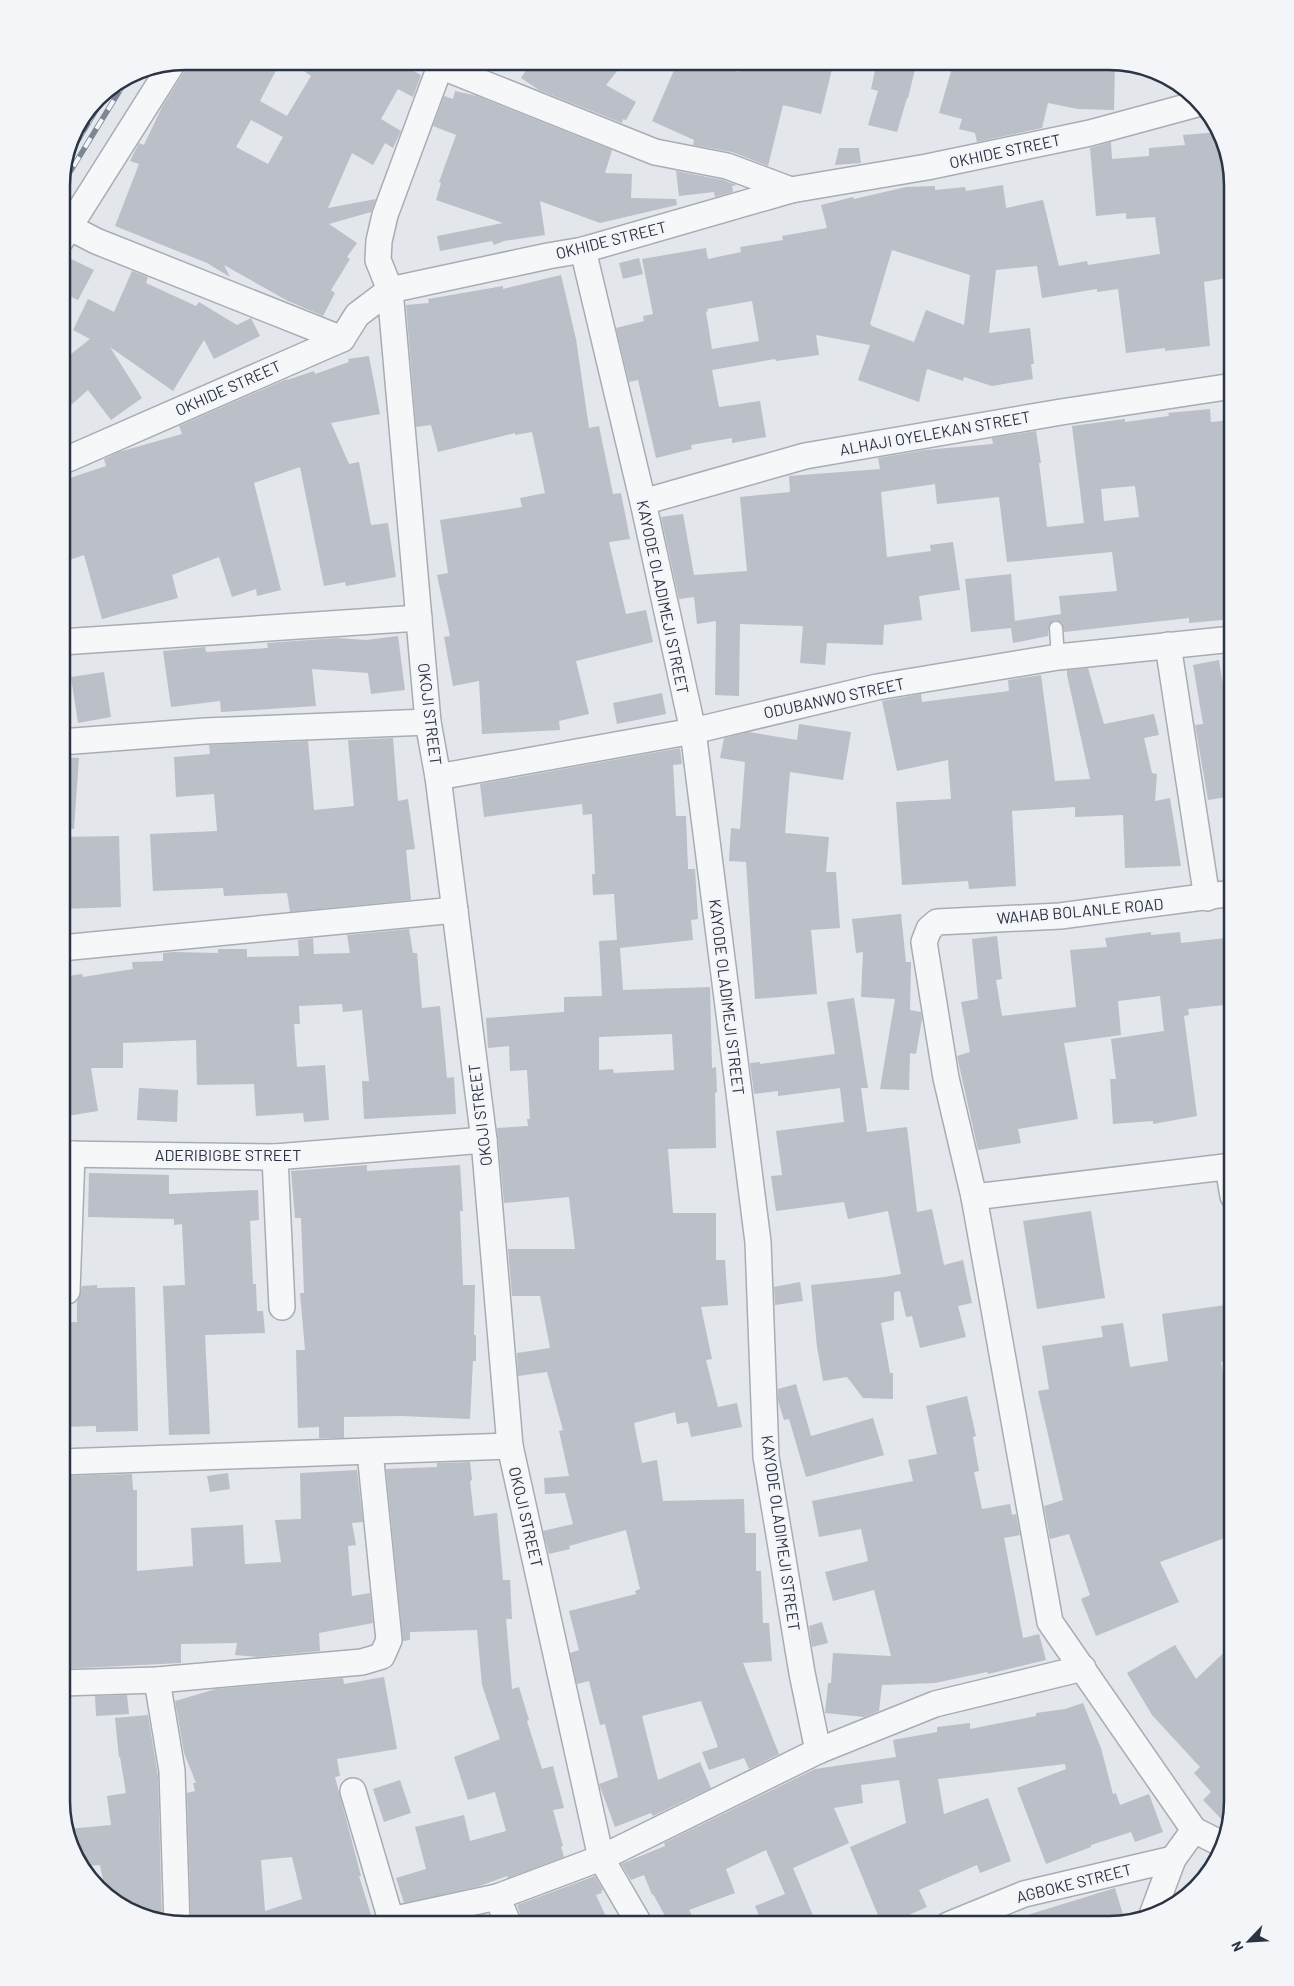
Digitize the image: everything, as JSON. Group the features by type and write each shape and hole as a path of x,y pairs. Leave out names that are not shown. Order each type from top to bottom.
{"street":[{"name":"OKOJI STREET","path":"439,70 383,224 379,241 378,260 390,290 428,722 438,777 484,1140 510,1446 601,1858 635,1916"},
{"path":"456,70 654,152 727,166 791,190"},
{"path":"70,226 167,71"},
{"name":"OKHIDE STREET","path":"70,458 342,339 357,315 390,290 583,250 791,190 927,167 1090,133 1191,105"},
{"path":"70,234 96,241 342,339"},
{"name":"KAYODE OLADIMEJI STREET","path":"583,250 643,502 692,732 758,1242 766,1457 802,1673 818,1751"},
{"name":"ALHAJI OYELEKAN STREET","path":"643,502 805,456 1061,412 1224,387"},
{"path":"70,641 419,618"},
{"name":"ODUBANWO STREET","path":"438,777 692,732 877,687 1058,658 1224,640"},
{"path":"1168,646 1207,898"},
{"path":"70,741 205,731 428,722"},
{"name":"WAHAB BOLANLE ROAD","path":"974,1198 944,1069 924,942 929,929 937,922 1060,916 1224,895"},
{"path":"70,947 455,910"},
{"name":"ADERIBIGBE STREET","path":"70,1154 275,1158 484,1140"},
{"path":"275,1158 282,1307"},
{"path":"1217,1841 1194,1830 1050,1622 974,1198 1224,1167"},
{"path":"70,1462 510,1446"},
{"path":"70,1683 157,1680 362,1662 382,1656 389,1640 370,1452"},
{"path":"412,1916 497,1897 601,1858 818,1751 934,1704 1083,1668"},
{"path":"157,1680 172,1771 177,1916"},
{"path":"353,1791 384,1916"},
{"path":"1155,1906 1173,1859 1194,1830"},
{"name":"AGBOKE STREET","path":"970,1916 1024,1894 1173,1859"},
{"path":"497,1897 505,1916"}],"lane":[{"path":"1056,628 1058,658"}],"building":[{"path":"185,70 276,70 260,101 287,116 311,76 303,70 412,70 421,75 413,97 398,89 381,119 401,131 393,148 385,143 373,165 352,153 328,208 376,199 371,212 329,224 357,243 347,257 350,259 331,290 335,293 323,316 286,300 224,265 230,277 207,263 115,226 139,164 130,161 139,143 144,145 162,107","holes":["251,120 283,137 268,164 236,147"]},
{"path":"526,70 618,70 606,85 636,102 626,120 623,119 622,123 539,90 521,78"},
{"path":"674,70 733,70 738,72 739,70 832,70 821,114 783,105 768,166 732,152 693,145 694,140 652,121"},
{"path":"875,70 915,70 897,132 868,125 878,91 871,89"},
{"path":"951,70 1115,70 1114,110 1078,109 1048,103 1042,128 977,142 975,133 959,129 962,119 939,113"},
{"path":"455,91 477,96 612,150 605,173 632,174 631,198 676,199 677,205 600,223 540,201 545,235 504,241 494,245 492,241 440,251 437,236 503,223 436,200 441,183 439,182 456,135 433,126 444,96 453,99"},
{"path":"1211,133 1218,148 1223,170 1224,279 1204,282 1210,346 1165,351 1165,348 1126,353 1118,289 1097,292 1097,289 1042,298 1037,266 996,270 989,333 1030,328 1034,364 1031,364 1033,379 992,386 964,377 963,381 927,369 919,402 858,380 870,345 816,335 819,355 776,361 775,359 712,370 719,407 760,401 766,437 732,443 732,438 691,445 692,449 656,458 638,380 629,382 616,328 644,321 643,316 653,314 642,259 706,248 708,259 741,252 740,247 783,240 782,236 827,228 821,205 853,197 854,199 906,187 935,186 935,190 965,187 966,191 1003,185 1006,208 1043,200 1059,266 1087,261 1088,265 1160,254 1155,217 1126,219 1126,213 1096,216 1090,148 1111,142 1112,159 1149,156 1149,148 1185,145 1183,135","holes":["892,250 970,275 964,325 926,310 914,342 870,324","752,301 759,341 712,349 707,309"]},
{"path":"839,148 859,148 861,163 835,165"},
{"path":"676,171 723,180 737,185 732,186 733,192 715,197 714,192 679,196"},
{"path":"70,258 94,270 78,300 70,296"},
{"path":"639,258 643,274 623,279 619,263"},
{"path":"132,271 148,277 146,283 196,306 199,302 237,325 251,318 260,336 214,359 204,340 173,391 110,347 142,398 111,420 88,390 70,406 70,355 90,339 73,330 88,299 114,312"},
{"path":"561,275 576,339 589,428 599,426 613,494 621,493 630,539 609,542 626,614 646,610 653,642 576,661 589,714 559,721 560,730 482,734 479,681 453,686 444,637 450,636 437,575 448,573 440,520 522,507 520,498 545,493 532,432 515,435 515,433 438,452 431,425 416,427 406,305 429,303 428,299 503,286 503,289"},
{"path":"369,356 380,414 331,423 349,464 359,462 371,525 388,523 396,577 346,586 345,582 324,586 300,467 254,483 281,590 257,596 256,589 232,597 219,557 172,575 178,598 102,619 84,555 70,560 70,478 106,466 104,459 119,452 182,434 179,426 287,379 314,371 315,374 349,362 348,359"},
{"path":"1210,409 1211,422 1224,421 1224,620 1189,623 1189,618 1064,632 1062,623 1055,620 1049,625 1048,636 1013,643 1011,628 971,632 965,579 1011,574 1015,621 1061,614 1059,596 1117,591 1112,552 1007,562 999,497 937,504 935,484 881,492 887,557 931,551 930,545 953,542 960,590 919,596 922,620 884,625 883,645 827,643 825,665 800,663 803,626 740,624 739,696 715,695 716,621 697,624 694,597 679,599 661,517 683,514 694,575 747,571 740,497 790,492 789,476 880,469 878,458 925,450 993,444 992,438 1036,431 1047,527 1084,523 1072,426 1125,419 1125,422 1169,416 1168,413","holes":["1135,486 1139,517 1104,521 1101,489"]},
{"path":"398,636 405,690 371,694 368,673 312,669 316,706 221,712 220,701 171,707 163,651 205,647 206,652 268,648 267,643 337,638 366,640"},
{"path":"1219,660 1224,691 1224,797 1208,800 1195,725 1203,724 1193,665"},
{"path":"1088,668 1104,724 1154,714 1159,735 1144,738 1152,773 1157,774 1155,801 1170,798 1181,866 1125,868 1123,815 1075,817 1075,807 1012,811 1016,886 969,889 968,881 902,885 896,802 951,799 948,760 897,771 882,701 921,694 922,702 1009,691 1008,680 1041,675 1055,781 1090,779 1067,675 1067,670"},
{"path":"104,672 111,717 78,723 71,677"},
{"path":"662,693 666,714 617,724 613,703"},
{"path":"799,724 851,732 843,780 790,772 785,833 829,837 826,872 836,872 840,928 811,930 817,994 755,999 746,862 729,861 731,828 740,829 745,762 720,758 724,738 749,732 797,740"},
{"path":"393,738 398,801 408,799 415,849 406,850 411,900 290,912 287,893 224,896 223,888 153,891 150,834 217,831 214,794 176,797 174,757 210,754 209,745 308,741 314,810 354,806 348,740"},
{"path":"680,748 682,764 673,765 676,816 686,816 688,869 695,869 698,919 691,920 693,940 620,948 623,990 710,987 712,1068 716,1067 717,1092 715,1093 716,1148 668,1149 673,1213 716,1213 716,1260 725,1260 728,1305 701,1307 712,1359 706,1360 718,1407 737,1403 742,1427 691,1437 688,1422 677,1424 675,1412 634,1423 642,1463 657,1460 663,1501 744,1499 745,1533 756,1533 756,1571 761,1571 763,1623 769,1623 772,1661 743,1663 779,1754 749,1769 744,1758 709,1770 702,1752 718,1747 701,1701 642,1716 658,1780 700,1762 711,1788 653,1816 651,1813 615,1827 599,1784 618,1777 605,1724 600,1725 589,1681 577,1684 570,1653 579,1650 569,1611 636,1594 635,1591 640,1589 626,1530 569,1546 570,1549 549,1554 543,1531 573,1524 565,1493 545,1494 544,1478 569,1476 559,1431 563,1430 547,1372 518,1376 517,1353 550,1348 540,1296 512,1296 508,1249 575,1249 569,1197 504,1203 497,1128 528,1126 527,1119 530,1119 527,1070 510,1071 509,1046 488,1048 486,1018 564,1012 564,997 602,996 599,941 617,940 614,894 593,895 592,874 595,874 592,814 583,815 582,804 484,817 480,784","holes":["672,1034 674,1070 614,1073 613,1069 599,1070 599,1037"]},
{"path":"70,758 79,758 74,829 70,829"},
{"path":"119,836 121,907 70,909 70,837"},
{"path":"901,914 906,962 911,962 910,1010 921,1012 922,1019 916,1054 910,1053 909,1090 880,1089 895,999 861,997 863,952 856,953 852,919"},
{"path":"409,929 413,953 417,953 422,1008 440,1006 447,1078 454,1077 456,1114 364,1119 362,1081 369,1081 362,1010 343,1012 342,1004 299,1006 300,1024 294,1024 297,1067 325,1065 329,1120 304,1122 303,1113 256,1116 254,1084 197,1085 196,1040 123,1043 123,1068 91,1068 98,1111 70,1116 70,976 82,974 83,977 133,969 132,962 163,961 163,953 173,952 218,953 218,949 247,949 247,957 299,956 298,940 313,938 314,954 350,953 347,935"},
{"path":"1151,932 1151,935 1180,932 1181,943 1224,938 1224,1005 1188,1009 1189,1015 1184,1016 1197,1116 1153,1124 1153,1121 1113,1124 1110,1079 1116,1079 1111,1039 1164,1031 1160,996 1118,1001 1121,1035 1064,1043 1078,1119 1018,1129 1021,1143 978,1150 957,1056 970,1052 961,1002 978,999 972,939 997,936 1002,979 996,980 1002,1016 1076,1007 1070,950 1107,947 1105,938"},
{"path":"854,998 868,1088 861,1088 867,1132 907,1127 917,1212 932,1209 944,1265 963,1260 972,1303 958,1306 966,1337 920,1348 912,1316 906,1317 900,1291 894,1292 894,1320 881,1323 890,1373 893,1373 893,1399 863,1398 847,1377 823,1381 817,1347 811,1285 901,1274 888,1211 848,1219 844,1202 776,1211 771,1176 782,1175 776,1131 844,1122 840,1088 778,1096 778,1091 754,1094 750,1063 760,1062 760,1064 835,1054 827,1002"},
{"path":"139,1088 178,1090 177,1122 137,1120"},
{"path":"367,1165 367,1171 460,1165 463,1211 460,1211 463,1285 475,1285 474,1335 476,1335 476,1361 473,1361 470,1419 402,1416 344,1417 344,1438 319,1438 319,1427 298,1428 296,1350 305,1350 300,1293 304,1293 301,1218 295,1218 291,1171"},
{"path":"89,1173 169,1175 169,1194 258,1190 259,1220 250,1221 253,1284 256,1284 257,1311 263,1311 265,1333 205,1335 210,1434 169,1435 163,1286 185,1285 182,1224 174,1225 174,1219 88,1217"},
{"path":"1091,1211 1105,1298 1037,1309 1023,1221"},
{"path":"800,1282 803,1301 775,1305 774,1287"},
{"path":"97,1285 97,1288 135,1287 138,1431 96,1432 96,1426 70,1427 70,1322 77,1322 77,1301 82,1286"},
{"path":"1224,1305 1224,1362 1221,1362 1224,1378 1224,1538 1160,1562 1179,1602 1096,1636 1081,1599 1090,1595 1069,1534 1050,1539 1044,1506 1063,1500 1038,1391 1049,1389 1042,1346 1103,1337 1101,1326 1123,1323 1130,1367 1168,1361 1162,1314"},
{"path":"796,1384 811,1436 873,1418 884,1455 806,1477 789,1419 784,1420 778,1401 778,1389"},
{"path":"967,1396 976,1436 973,1437 979,1471 974,1472 982,1509 1010,1504 1012,1515 1016,1514 1020,1535 1004,1538 1023,1638 1039,1634 1046,1660 988,1674 987,1672 935,1683 882,1685 879,1711 864,1717 825,1713 828,1683 831,1683 833,1653 891,1656 874,1590 833,1601 825,1572 868,1561 861,1529 819,1537 812,1501 913,1481 908,1460 937,1454 926,1406"},
{"path":"470,1462 474,1516 497,1513 503,1580 510,1580 512,1619 506,1619 512,1689 519,1687 542,1769 553,1766 564,1808 553,1810 563,1846 561,1847 564,1857 508,1878 507,1876 477,1887 404,1903 396,1878 426,1869 415,1827 464,1815 470,1841 506,1831 495,1792 468,1800 454,1757 500,1739 482,1685 477,1630 410,1632 410,1640 403,1641 386,1469 437,1467 437,1463"},
{"path":"357,1470 363,1522 352,1523 356,1545 348,1546 352,1596 370,1593 373,1623 319,1633 320,1651 258,1657 235,1655 237,1643 181,1644 181,1663 70,1669 70,1476 132,1474 133,1490 137,1490 137,1571 193,1566 191,1528 243,1525 245,1564 281,1562 275,1520 301,1519 300,1473"},
{"path":"228,1473 230,1489 210,1492 207,1476"},
{"path":"822,1622 828,1643 812,1647 809,1626"},
{"path":"1175,1645 1196,1679 1224,1653 1224,1801 1222,1820 1203,1800 1211,1792 1194,1773 1200,1767 1152,1715 1127,1673"},
{"path":"384,1677 397,1749 337,1759 340,1776 335,1777 361,1876 359,1876 371,1916 191,1916 187,1793 195,1791 193,1783 196,1783 184,1753 175,1701 216,1689 343,1678 344,1684","holes":["292,1857 302,1899 265,1911 261,1860"]},
{"path":"127,1695 129,1714 96,1716 95,1696"},
{"path":"1083,1703 1101,1748 1113,1794 1116,1793 1120,1805 1149,1794 1163,1832 1135,1842 1131,1832 1091,1845 1091,1847 1046,1864 1017,1788 1066,1769 1065,1764 938,1779 944,1814 988,1798 1011,1861 980,1873 977,1865 919,1890 927,1907 906,1916 878,1916 850,1847 906,1823 899,1780 861,1785 863,1803 834,1808 849,1843 793,1868 813,1916 759,1916 755,1906 785,1894 766,1850 726,1869 735,1893 689,1910 692,1916 665,1916 652,1895 644,1875 631,1880 621,1864 665,1846 664,1843 815,1769 896,1757 893,1740 937,1732 937,1727 970,1723 970,1729 1036,1716 1036,1713 1065,1709"},
{"path":"148,1715 158,1776 162,1914 134,1904 121,1897 109,1887 103,1881 100,1865 89,1865 73,1828 111,1825 107,1796 126,1793 119,1757 115,1718"},
{"path":"400,1780 411,1813 384,1822 373,1789"},
{"path":"595,1876 603,1890 601,1891 602,1893 596,1895 606,1916 521,1916 517,1905"},
{"path":"1115,1888 1123,1915 1109,1916 1024,1916"}],"railway":[{"path":"71,170 120,91"},
{"path":"86,128 90,119"}]}
